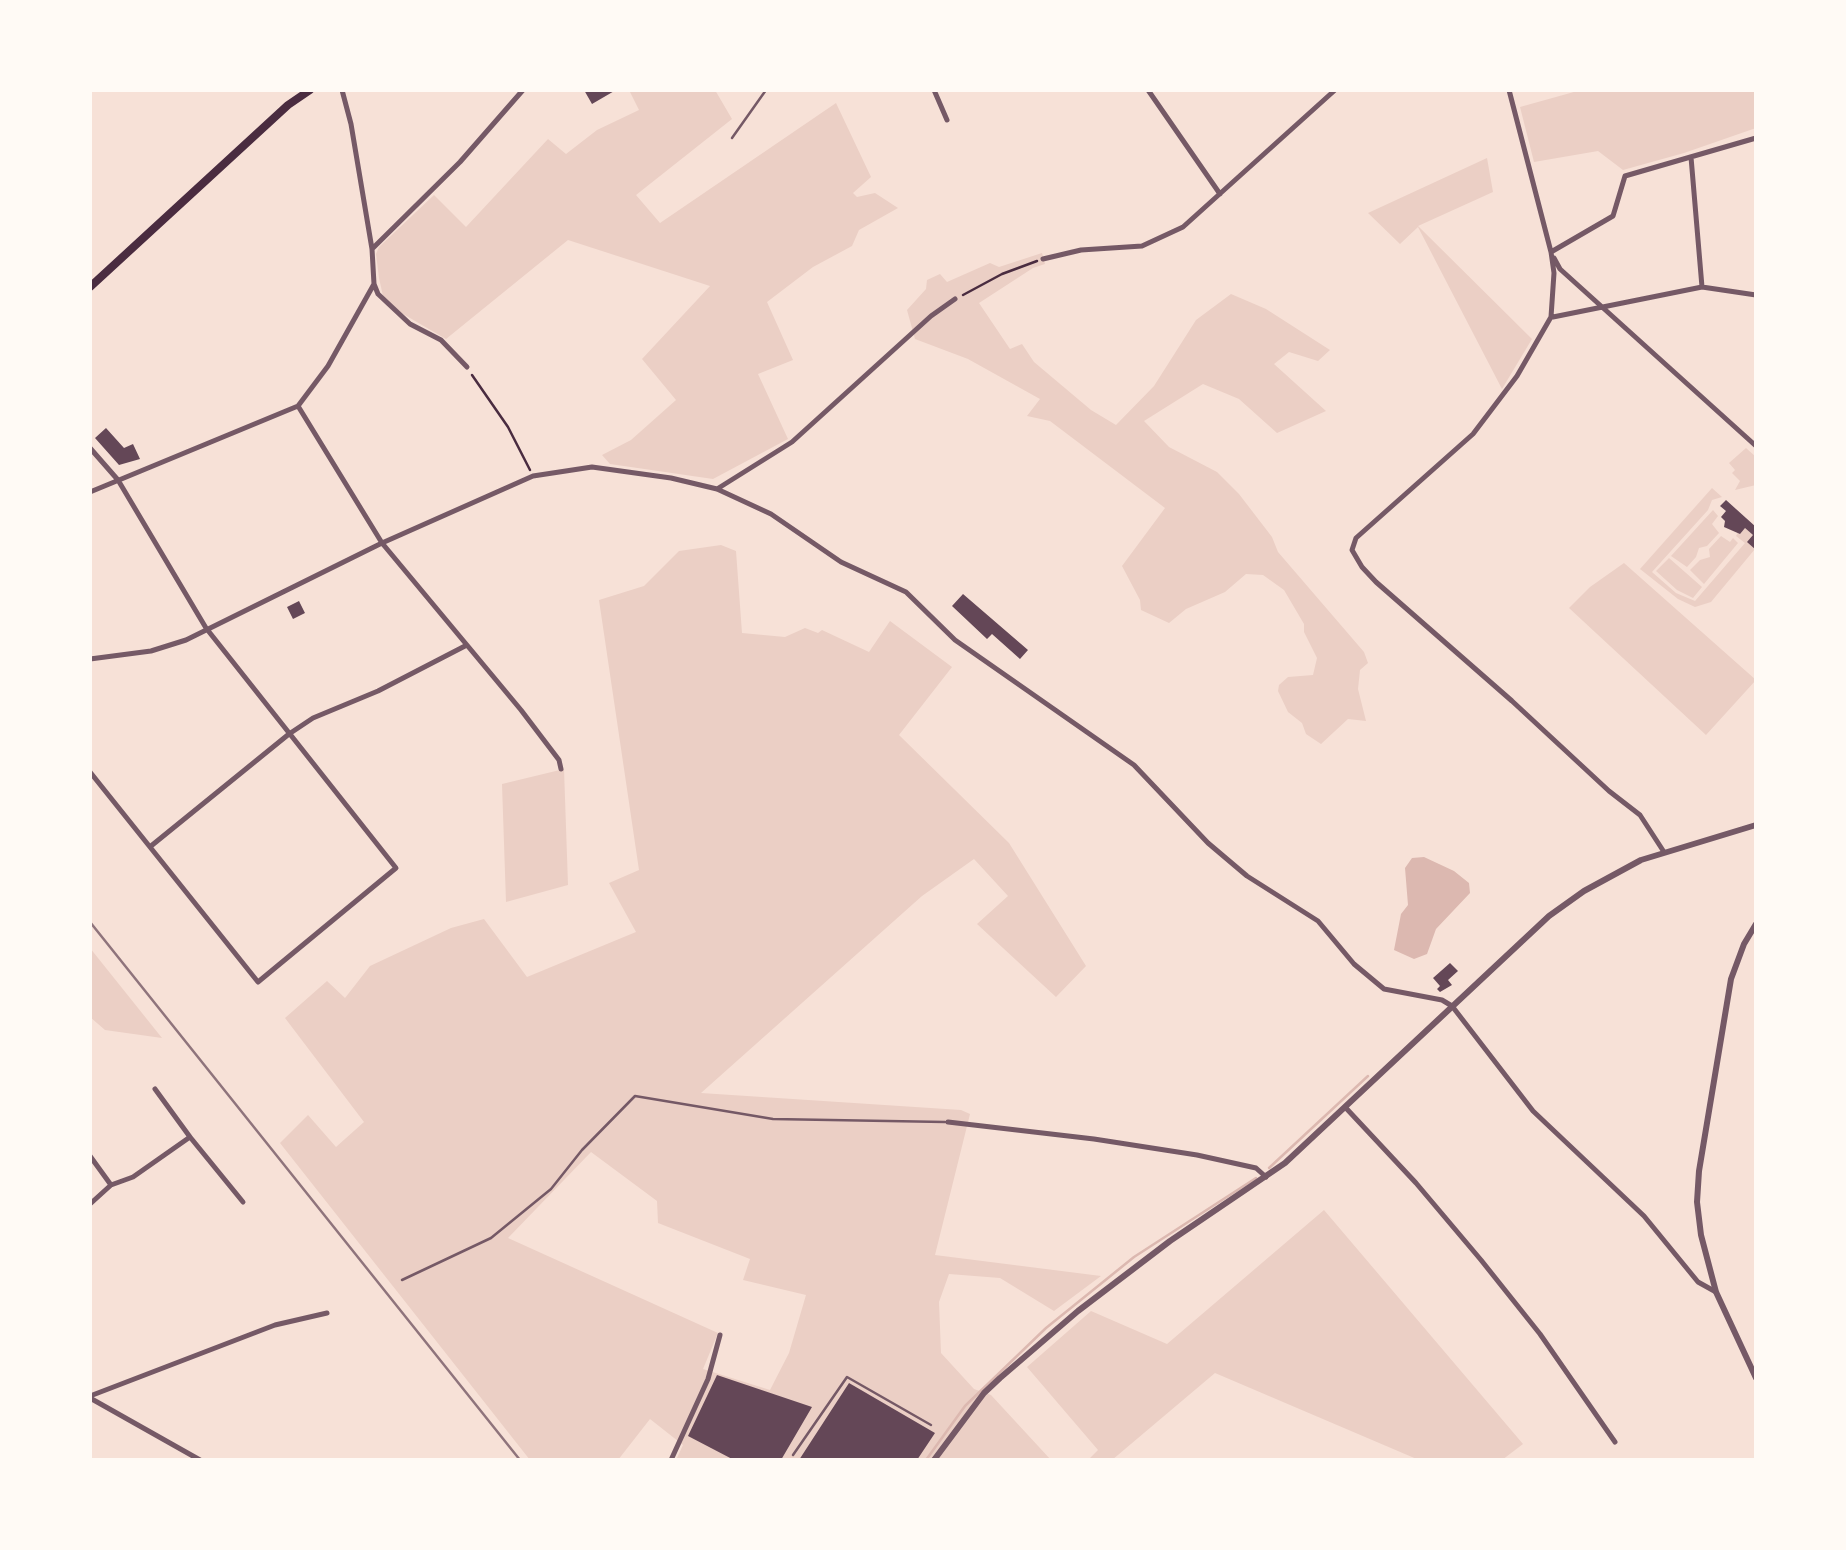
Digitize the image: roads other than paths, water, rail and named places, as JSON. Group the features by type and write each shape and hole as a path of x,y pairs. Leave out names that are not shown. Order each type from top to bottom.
{"main road":[{"path":"90,287 309,90"}],"street":[{"path":"342,90 378,294 398,315 441,340 467,367"},
{"path":"372,249 460,162 524,90"},
{"path":"934,90 947,120"},
{"path":"1148,90 1220,194"},
{"path":"1044,259 1082,250 1124,249 1158,240 1196,219 1278,138 1335,90"},
{"path":"1509,90 1551,252 1552,317 1517,376 1473,434 1356,538 1352,550 1376,582 1609,791 1640,814 1664,852"},
{"path":"1551,252 1613,216 1625,176 1756,138"},
{"path":"1691,157 1702,287"},
{"path":"1551,252 1560,268 1756,446"},
{"path":"90,492 298,406 328,366 374,284"},
{"path":"1552,317 1702,287 1756,295"},
{"path":"717,489 792,442 931,316 954,300"},
{"path":"298,406 382,544 551,748 561,769"},
{"path":"90,448 118,480 206,628 396,868 258,982 90,772"},
{"path":"90,659 151,652 186,640 382,544 533,476 592,467 717,489 771,514 841,562 906,592 967,648 1134,765 1208,843 1247,876 1318,921 1354,964 1384,990 1442,1000 1452,1006 1533,1111 1644,1216 1698,1282 1716,1292"},
{"path":"150,846 314,718 378,691 465,646"},
{"path":"934,1460 984,1393 1065,1322 1170,1241 1266,1177 1549,916 1620,870 1664,852 1756,825"},
{"path":"1756,924 1731,979 1699,1171 1699,1221 1716,1292 1756,1378"},
{"path":"155,1088 243,1202"},
{"path":"1346,1107 1482,1260 1540,1334 1615,1442"},
{"path":"948,1122 1094,1138 1197,1155 1256,1168 1266,1177"},
{"path":"90,1204 111,1184 133,1177 190,1137"},
{"path":"90,1156 111,1184"},
{"path":"90,1397 275,1325 327,1313"},
{"path":"671,1460 708,1379 720,1335"},
{"path":"90,1397 200,1460"}],"lane":[{"path":"732,138 766,90"},
{"path":"402,1280 490,1238 551,1189 601,1129 635,1096 773,1118 948,1122"},
{"path":"793,1455 847,1377 931,1425"}],"waterway":[{"path":"1269,1168 1368,1076"},
{"path":"926,1460 965,1406 1046,1328 1134,1257 1256,1178"}],"railway":[{"path":"90,922 520,1460"}]}
